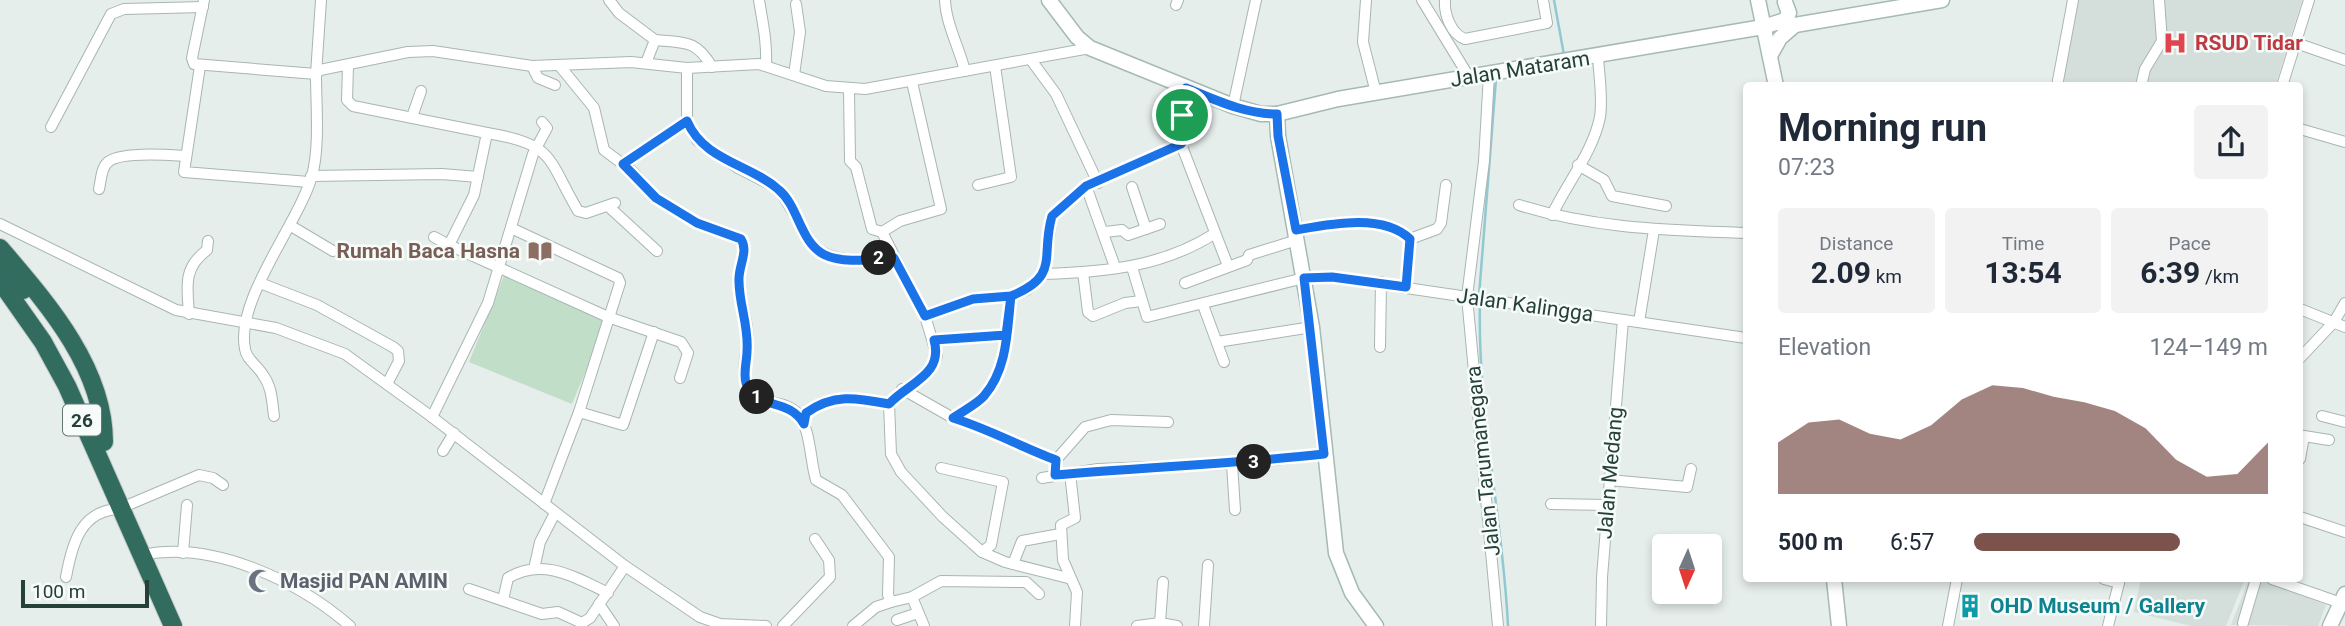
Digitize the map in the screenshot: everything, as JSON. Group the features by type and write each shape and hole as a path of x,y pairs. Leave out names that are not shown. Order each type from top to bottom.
{"highway":[{"path":"0,248 37,290 82,360 104,418 104,442"},
{"name":"26","path":"0,262 9,290 44,342 124,507"},
{"name":"26","path":"9,290 80,383 104,442 124,507 173,626"}],"main road":[{"path":"1049,0 1090,48 1233,106 1261,114 1277,114 1278,136 1312,327 1324,454 1341,569 1352,593 1376,626"},
{"path":"1778,23 1795,25 1910,2 1942,0"},
{"path":"1783,1 1816,19"},
{"path":"1778,23 1788,17 1789,9 1783,1"},
{"path":"1759,6 1775,82"},
{"name":"Jalan Mataram","path":"1277,114 1376,93 1778,23"},
{"path":"1771,54 1780,38 1795,25"},
{"path":"1834,582 1839,626"},
{"path":"2330,626 2343,598"}],"street":[{"path":"274,416 271,389 244,350 246,323 260,283 290,226 310,179 316,123 321,0"},
{"path":"609,0 619,13 655,40 696,46 702,50 712,67"},
{"path":"760,0 762,27 767,34 766,66"},
{"path":"945,0 946,18 957,40 965,71"},
{"path":"1233,106 1256,0"},
{"path":"1366,0 1363,42 1376,93"},
{"path":"1422,0 1469,77"},
{"path":"1445,0 1449,21 1457,35 1465,40 1547,23 1543,4"},
{"path":"2058,82 2073,0"},
{"path":"2142,82 2145,69 2162,41 2160,0"},
{"path":"2283,82 2309,0"},
{"path":"51,127 111,14 124,9 204,3 192,58 200,66 316,74 320,70 408,52 433,51 532,66 766,66 849,90 912,82 1090,48"},
{"path":"794,75 800,32 796,4"},
{"path":"646,64 655,40"},
{"path":"2296,43 2345,60"},
{"path":"1552,215 1590,148 1600,118 1598,56"},
{"path":"1031,60 1056,94 1098,183"},
{"path":"559,65 594,108 604,150 623,164 656,198 697,223 741,239 744,256 738,279 747,328 745,380 755,396 767,404 786,406 797,413 804,424 816,480 842,495 889,557 888,595 891,602"},
{"path":"200,66 183,171 192,176 310,179 442,174 478,177"},
{"path":"348,66 349,103 537,147 551,159 578,211 586,213 611,204 657,251"},
{"path":"532,66 538,78 555,85"},
{"path":"978,186 1011,177 995,66"},
{"path":"687,68 687,121 697,140 737,168 779,189 808,239 823,254 844,259 894,258"},
{"name":"Jalan Tarumanegara","path":"1489,74 1484,161 1467,297 1498,626"},
{"path":"849,90 850,161 856,167 872,229 882,232 900,221 941,209 912,82"},
{"path":"925,316 973,299 1011,296 1027,290 1044,274 1052,216 1086,186 1098,183 1181,144 1188,134 1181,111 1186,88"},
{"path":"412,117 421,91"},
{"path":"623,164 687,121"},
{"path":"432,417 488,303 537,147 547,128 542,122"},
{"path":"2303,130 2345,142"},
{"path":"449,245 474,195 486,133"},
{"path":"1181,144 1228,265"},
{"path":"99,189 105,166 113,159 154,154 185,156"},
{"path":"1578,165 1604,180 1612,196 1666,206"},
{"path":"1410,239 1437,229 1441,223 1446,185"},
{"path":"1086,186 1105,232 1115,267"},
{"path":"1132,187 1146,229"},
{"path":"1519,205 1552,215 1654,230 1743,233"},
{"path":"0,223 189,314 246,323 310,339 345,354 454,433 697,622 766,626"},
{"path":"1185,283 1247,260 1249,255 1297,235 1335,223 1388,226 1401,230 1410,239 1406,287"},
{"path":"1105,232 1122,230 1125,235 1160,224"},
{"path":"290,226 332,251"},
{"path":"511,228 618,278 619,290 579,412 544,504"},
{"path":"1639,323 1654,230"},
{"path":"882,232 925,316 937,356 922,380 902,390 889,404 891,454 901,472 943,517 982,552 1013,564 1068,578"},
{"path":"1044,274 1132,267 1172,256 1214,234"},
{"path":"433,237 608,317 686,346 688,353 680,378"},
{"path":"189,314 190,266 197,256 207,250 208,241"},
{"path":"1083,272 1088,312 1093,316 1125,303 1141,301 1132,267"},
{"name":"Jalan Kalingga","path":"1141,301 1147,317 1304,278 1332,277 1381,282 1743,338"},
{"path":"1380,348 1381,282"},
{"path":"260,283 317,305 398,351 399,361 387,384"},
{"path":"953,418 982,398 998,377 1011,296"},
{"path":"2303,355 2334,322 2345,303"},
{"path":"1203,305 1224,362"},
{"path":"2303,310 2345,327"},
{"name":"Jalan Medang","path":"1601,626 1607,505 1623,320"},
{"path":"1217,341 1312,327"},
{"path":"579,412 623,425 654,332"},
{"path":"934,340 1006,335"},
{"path":"902,390 953,418 994,430 1018,445 1056,460"},
{"path":"804,424 806,413 823,401 845,397 889,404"},
{"path":"2322,415 2345,422"},
{"path":"1055,475 1056,460 1085,426 1111,420 1168,422"},
{"path":"443,451 454,433"},
{"path":"2303,435 2329,440"},
{"path":"1042,478 1098,469 1232,464 1324,454"},
{"path":"1232,464 1235,510"},
{"path":"941,468 1003,482 991,545 982,552"},
{"path":"1609,480 1687,487 1690,469"},
{"path":"1070,473 1075,518 1061,525 1060,534 1068,578 1077,592 1075,626"},
{"path":"66,577 75,538 96,514 106,509 124,507 199,475 213,478 223,485"},
{"path":"1551,504 1607,505"},
{"path":"183,554 187,505"},
{"path":"534,569 540,542 555,513"},
{"path":"2303,518 2345,532"},
{"path":"1013,564 1022,541 1044,534 1060,534"},
{"path":"783,626 830,577 829,560 815,539"},
{"path":"142,554 161,551 234,562 274,576 322,601 350,626"},
{"path":"1204,626 1208,565"},
{"path":"468,589 542,614 558,612 582,623 608,593 625,566"},
{"path":"503,600 508,578 534,569 560,570 608,593"},
{"path":"853,626 876,607 912,597 941,581 1026,582 1039,593"},
{"path":"1160,623 1163,582"},
{"path":"1948,626 1956,582"},
{"path":"2108,626 2120,582"},
{"path":"2243,622 2255,582"},
{"path":"2284,582 2343,598"},
{"path":"912,597 924,626"},
{"path":"599,604 614,626"},
{"path":"897,620 918,613"},
{"path":"1137,626 1160,623 1178,626"}],"shaded area":[{"name":"RSUD Tidar","path":"2070,0 2302,0 2276,82 2055,82"},
{"path":"2140,582 2244,582 2226,626 2191,626 2134,612"},
{"path":"2248,582 2269,582 2326,605 2318,626 2231,625"}],"green space":[{"path":"504,276 608,318 572,404 469,362"}],"waterway":[{"path":"1554,0 1564,55"},
{"path":"1479,296 1496,79 1500,78"},
{"path":"1480,302 1482,384 1508,626"}],"place":[{"name":"RSUD Tidar","path":"2175,43"},
{"name":"Rumah Baca Hasna","path":"540,251"},
{"name":"Masjid PAN AMIN","path":"260,581"},
{"name":"OHD Museum / Gallery","path":"1970,606"}],"route":[{"path":"1182,115 1182,100 1186,88 1261,114 1277,114 1278,136 1296,230 1335,223 1388,226 1401,230 1410,239 1406,287 1332,277 1304,278 1312,327 1324,454 1250,463 1098,469 1055,475 1056,460 1018,445 994,430 953,418 982,398 998,377 1003,360 1011,296 973,299 925,316 907,277 894,258 844,259 823,254 808,239 779,189 737,168 697,140 687,121 623,164 656,198 697,223 741,239 744,256 738,279 747,328 745,380 755,396 767,404 786,406 797,413 804,424 806,413 823,401 845,397 889,404 902,390 922,380 930,371 937,356 934,340 1006,335 1011,296 1027,290 1044,274 1052,216 1086,186 1098,183 1181,144 1188,134 1182,115"}]}
